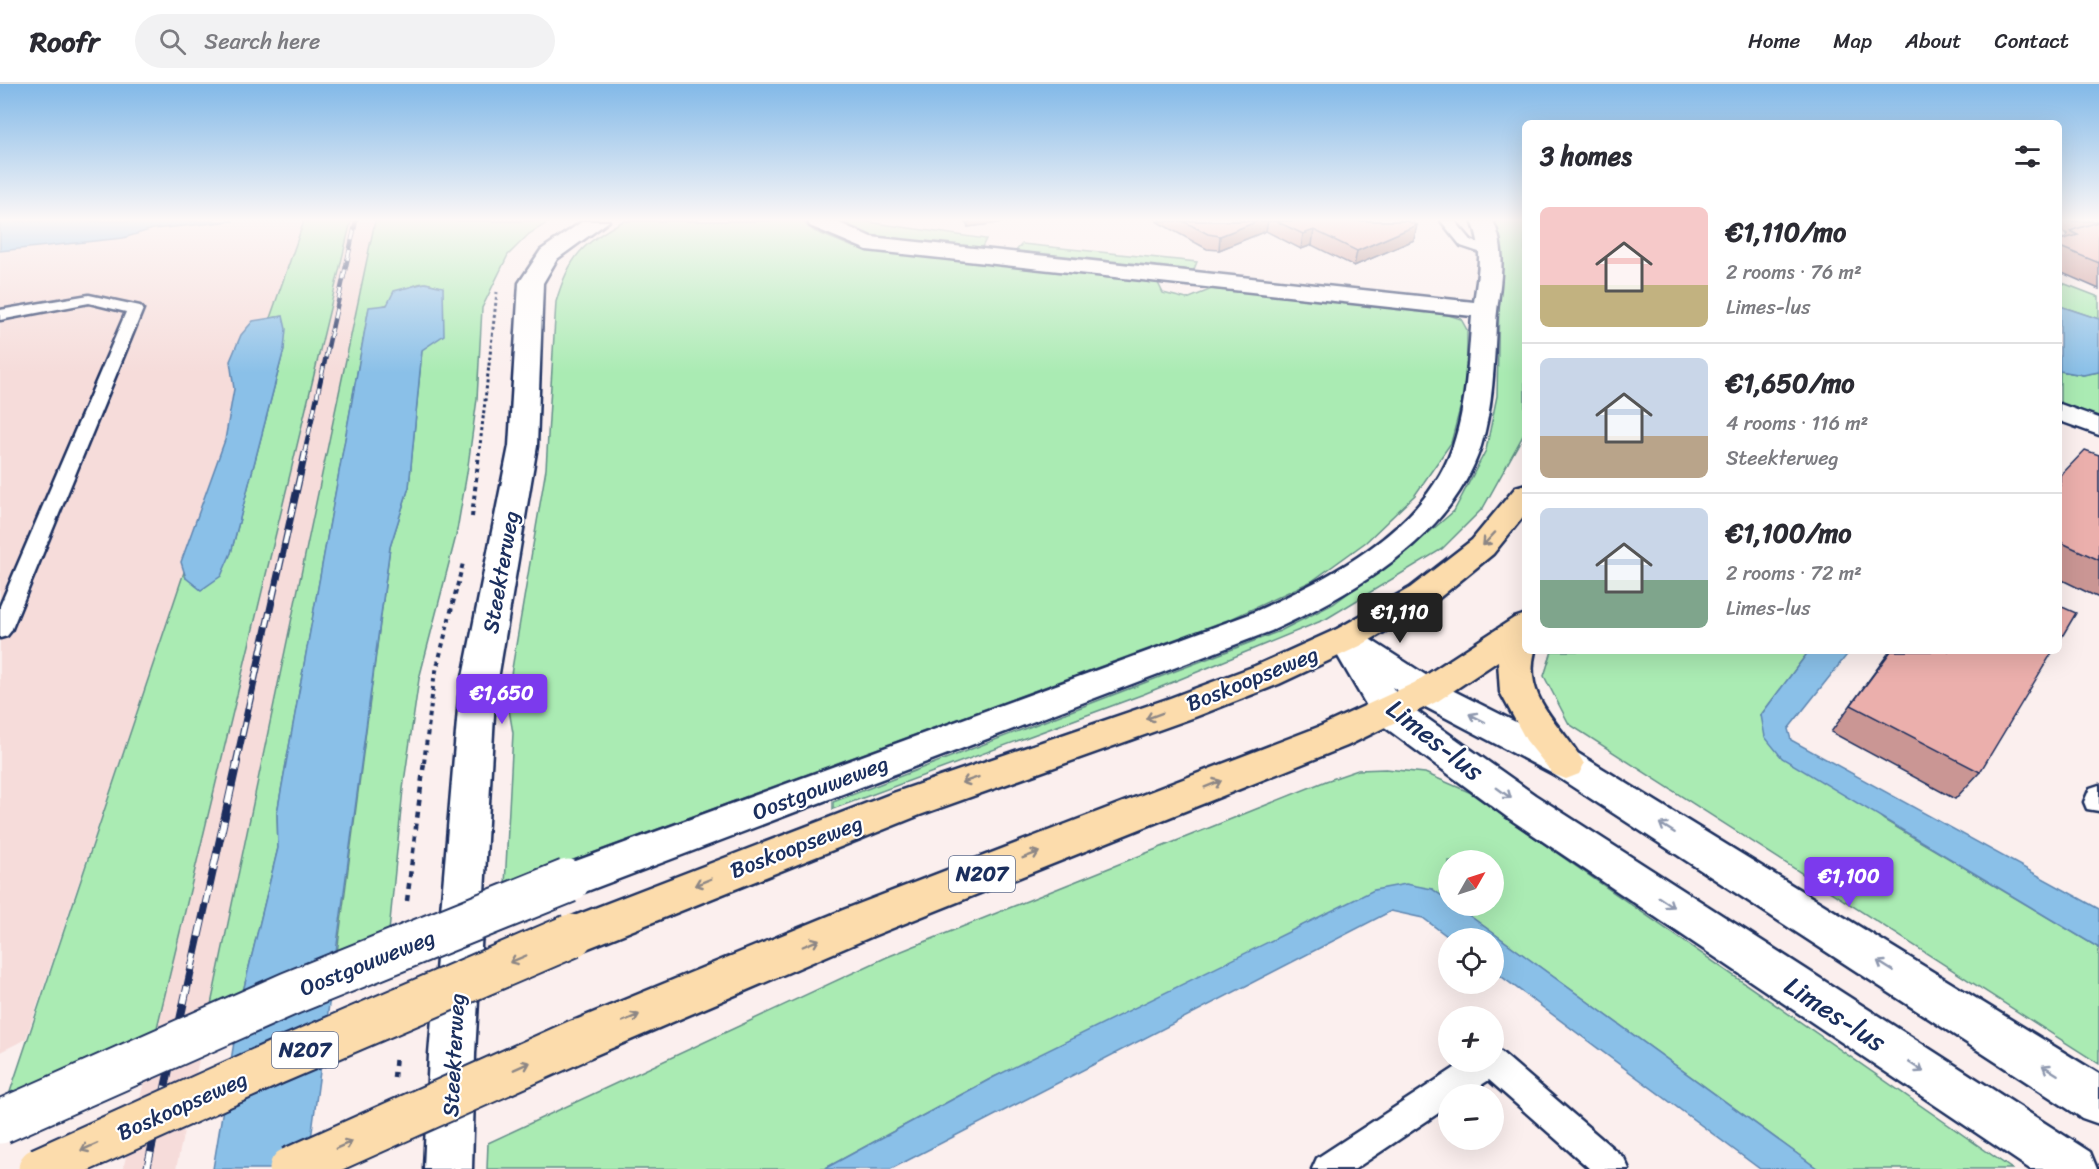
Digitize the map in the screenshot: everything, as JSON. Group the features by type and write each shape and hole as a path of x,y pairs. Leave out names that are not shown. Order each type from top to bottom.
{"main road":[{"name":"Boskoopseweg","path":"40,1169 286,1058 571,936 758,860 958,785 1216,693 1345,639 1407,605 1458,568 1505,522 1522,499"},
{"name":"N207","path":"291,1169 577,1041 858,923 1334,736 1426,692 1522,629"},
{"path":"1522,639 1515,662 1518,693 1533,722 1566,764"}],"street":[{"name":"Steekterweg","path":"448,1169 452,1054 477,697 523,446 531,283 538,272"},
{"path":"1131,272 1485,310"},
{"name":"Oostgouweweg","path":"0,1122 291,993 568,881 1259,623 1346,580 1412,527 1437,497 1465,451 1478,391 1489,272"},
{"path":"2062,413 2099,427"},
{"name":"Limes-lus","path":"1345,639 1426,692 1566,764 2099,1101"},
{"name":"Limes-lus","path":"1345,639 1388,710 1521,806 2073,1169"}],"lane":[{"path":"0,315 89,299 135,309 0,630"},
{"path":"1328,1169 1476,1072"},
{"path":"1502,1072 1613,1169"}],"shaded area":[{"path":"0,272 286,272 270,318 253,322 241,335 230,361 234,389 225,440 181,562 184,572 26,1039 0,1052"},
{"path":"339,272 364,272 176,1169 123,1169"}],"green space":[{"path":"286,272 339,272 155,1036 8,1098 184,572 186,578 231,553 284,349 283,316 270,318"},
{"path":"364,272 500,272 482,308 477,399 467,473 456,536 419,679 403,789 388,942 336,961 390,547 409,487 422,350 443,288 424,283 417,284 386,305 369,308 277,813 278,848 241,1000 209,1014"},
{"path":"1086,272 1156,279 1163,293 1187,299 1212,289 1439,312 1461,319 1467,330 1467,382 1451,443 1415,495 1366,542 1312,581 1233,618 505,885 513,733 507,698 546,469 556,302 566,273"},
{"path":"1500,272 1522,272 1522,437 1483,508 1442,549 1326,619 1144,694 833,809 833,802 1280,631 1333,604 1418,542 1454,511 1486,450 1497,396"},
{"path":"2062,283 2099,297 2099,319 2062,307"},
{"path":"2062,371 2083,375 2099,372 2099,422 2062,408"},
{"path":"1551,654 1807,654 1761,715 1884,820 2099,948 2099,1064 1569,724 1544,676"},
{"path":"1386,769 1425,773 1469,792 2012,1169 1818,1169 1504,941 1504,928 1486,928 1470,916 1504,916 1504,850 1438,850 1438,893 1432,889 994,1077 824,1169 487,1169 488,1143 887,957 1358,770"}],"water":[{"path":"425,283 443,287 444,335 422,350 409,487 390,547 307,1169 213,1169 241,1000 278,848 277,813 369,307 387,305 394,291"},
{"path":"2062,307 2099,319 2099,372 2083,375 2062,371"},
{"path":"283,316 286,329 284,349 231,553 221,576 201,590 186,578 181,562 225,440 234,389 230,361 241,335 253,321"},
{"path":"1807,654 1848,654 1788,729 1791,740 2099,909 2099,948 1782,758 1765,737 1761,715"},
{"path":"1406,884 1432,889 1438,893 1438,916 1470,916 1486,928 1438,929 1423,918 1391,911 891,1169 824,1169 994,1077 1374,890"},
{"path":"1504,941 1818,1169 1760,1169 1504,978"}],"building":[{"path":"2085,450 2099,455 2099,560 2062,543 2062,474"},
{"path":"2062,607 2076,613 2062,637"},
{"path":"1889,654 2051,654 1980,772 1851,705"}],"railway":[{"path":"304,455 345,272"},
{"path":"236,763 305,453"},
{"path":"147,1169 237,762"}]}
